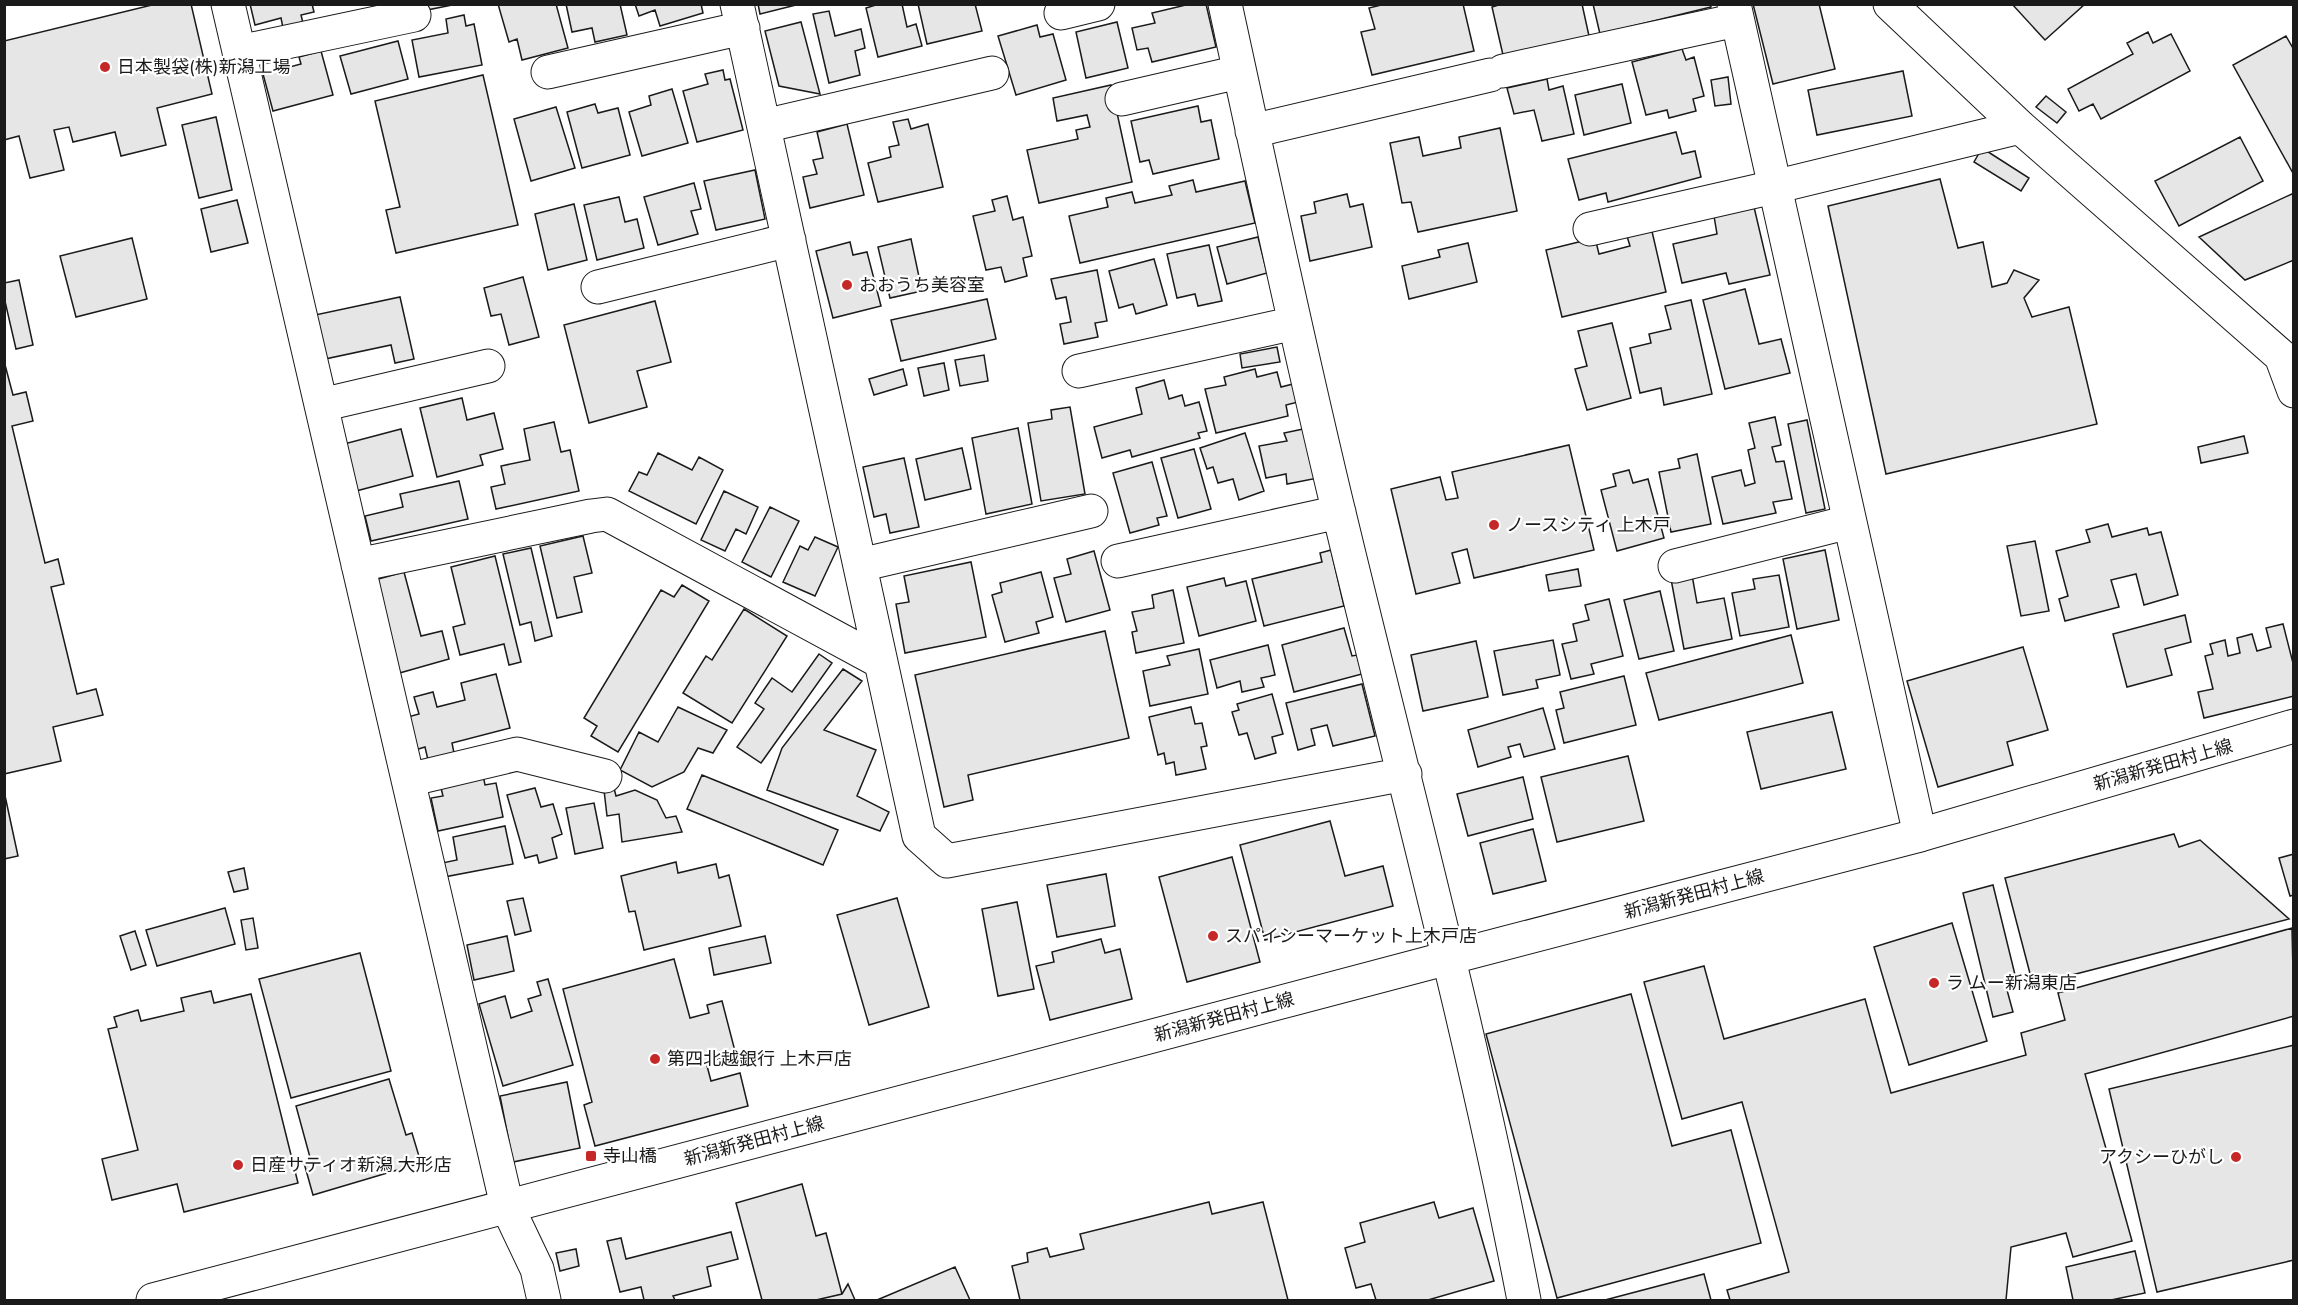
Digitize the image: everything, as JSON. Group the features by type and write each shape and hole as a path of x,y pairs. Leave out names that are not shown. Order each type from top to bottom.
{"street":[{"path":"228,4 507,1206 537,1269 544,1300"},
{"path":"1061,13 1098,4"},
{"path":"1225,4 1295,323 1339,512 1405,774 1524,1300"},
{"path":"1890,4 2020,127 2287,349 2294,391"},
{"path":"1252,131 1496,73 1735,12 1920,835"},
{"path":"240,52 414,15"},
{"path":"548,72 740,16 920,836 947,861 1405,774"},
{"path":"1122,99 1239,72"},
{"path":"764,126 992,73"},
{"path":"1590,229 2020,127"},
{"path":"598,287 789,240"},
{"path":"1079,371 1295,323"},
{"path":"321,405 488,366"},
{"path":"860,565 1091,511"},
{"path":"1118,561 1339,512"},
{"path":"358,566 607,514 881,662"},
{"path":"1675,566 1849,522"},
{"name":"新潟新発田村上線","path":"153,1300 1920,835 2294,726"},
{"path":"408,780 517,754 605,776"}],"building":[{"name":"日本製袋(株)新潟工場","path":"156,4 191,4 212,94 157,108 166,145 121,156 115,132 73,142 69,127 54,130 64,170 30,178 19,136 4,140 4,41"},
{"path":"250,4 312,4 314,12 301,15 303,23 283,28 281,18 255,25"},
{"path":"421,4 457,4 422,11"},
{"path":"498,4 556,4 568,48 522,60 517,39 509,42"},
{"path":"566,4 620,4 627,35 595,42 592,28 572,32"},
{"path":"635,4 701,4 703,13 660,26 655,10 639,16"},
{"path":"758,4 800,4 760,14"},
{"path":"879,4 902,4 907,27 916,24 922,46 878,57 866,8"},
{"path":"918,4 975,4 982,31 927,44"},
{"path":"1190,4 1206,4 1216,47 1152,62 1148,48 1137,50 1132,28 1155,23 1152,13"},
{"path":"1385,4 1463,4 1474,51 1372,75 1361,32 1375,29 1369,8"},
{"path":"1502,4 1582,4 1589,36 1503,55 1492,7"},
{"path":"1593,4 1710,4 1711,7 1600,34"},
{"path":"1753,4 1819,4 1835,69 1773,84"},
{"path":"2012,4 2085,4 2045,40"},
{"path":"829,11 835,36 861,29 865,48 855,51 860,75 829,83 813,14"},
{"path":"464,15 466,26 474,24 482,65 419,77 412,40 448,33 446,19"},
{"path":"801,22 820,94 779,86 765,31"},
{"path":"1117,22 1128,68 1086,78 1076,32"},
{"path":"1037,25 1040,37 1053,34 1066,80 1016,95 998,36"},
{"path":"2148,32 2153,43 2171,34 2190,71 2101,119 2093,104 2079,111 2068,89 2133,54 2127,43"},
{"path":"2286,36 2294,50 2294,175 2233,65"},
{"path":"398,41 408,79 351,94 340,56"},
{"path":"1682,49 1686,60 1694,57 1704,96 1693,99 1696,111 1669,118 1667,110 1646,115 1632,62"},
{"path":"321,51 333,95 273,111 263,74 301,64 299,57"},
{"path":"723,70 725,80 730,79 743,130 697,142 683,91 708,84 705,74"},
{"path":"1903,71 1912,116 1817,135 1808,90"},
{"path":"483,75 518,225 396,253 386,210 400,207 375,101"},
{"path":"1728,77 1731,104 1715,106 1711,80"},
{"path":"1547,79 1549,90 1563,86 1574,134 1542,141 1534,110 1514,114 1507,88"},
{"path":"1622,84 1631,123 1584,135 1575,95"},
{"path":"1111,85 1132,182 1039,203 1027,150 1078,139 1076,130 1090,127 1087,115 1057,121 1053,98"},
{"path":"672,89 688,143 642,156 629,112 651,105 649,96"},
{"path":"2046,96 2066,112 2057,123 2036,107"},
{"path":"595,104 598,113 618,108 630,155 582,168 567,112"},
{"path":"1198,106 1201,122 1211,120 1219,159 1153,174 1149,160 1140,162 1131,121"},
{"path":"556,107 575,168 531,181 514,119"},
{"path":"216,117 232,190 199,198 182,125"},
{"path":"908,119 911,129 928,124 943,187 878,202 868,163 891,157 889,147 899,145 893,122"},
{"path":"847,124 864,195 810,208 803,177 817,174 813,160 823,158 817,132"},
{"path":"1500,128 1517,211 1418,232 1411,202 1402,203 1390,143 1419,137 1423,156 1461,148 1459,137"},
{"path":"1676,132 1682,154 1695,151 1701,177 1608,202 1606,193 1579,200 1568,159"},
{"path":"2240,137 2263,181 2179,226 2155,181"},
{"path":"1982,148 2029,178 2021,191 1974,162"},
{"path":"755,170 765,219 716,230 704,181"},
{"path":"1940,179 1958,248 1983,242 1992,287 2007,283 2014,270 2039,280 2024,298 2032,317 2069,307 2097,424 1886,474 1828,206"},
{"path":"1193,180 1196,192 1245,181 1255,223 1080,263 1069,216 1108,207 1106,198 1132,192 1135,203 1172,195 1169,186"},
{"path":"694,183 701,209 691,211 698,234 658,245 644,197"},
{"path":"2294,193 2294,260 2245,280 2199,237"},
{"path":"1347,194 1350,207 1363,204 1372,247 1310,261 1301,216 1316,213 1314,202"},
{"path":"1007,196 1013,220 1023,217 1032,256 1023,258 1027,276 1005,282 1001,267 986,270 973,216 995,211 992,200"},
{"path":"619,197 625,222 637,219 644,248 597,260 584,205"},
{"path":"237,200 248,243 211,252 201,209"},
{"path":"574,204 587,260 548,270 535,214"},
{"path":"1754,207 1770,275 1729,284 1726,273 1682,283 1673,244 1717,234 1714,216"},
{"path":"1651,227 1666,292 1562,317 1546,250 1595,238 1599,254 1630,246 1626,233"},
{"path":"1258,237 1267,273 1227,284 1217,247"},
{"path":"132,238 147,299 76,317 60,256"},
{"path":"911,239 922,291 890,298 878,247"},
{"path":"850,242 853,255 867,252 881,306 833,318 816,251"},
{"path":"1468,243 1477,282 1409,299 1402,266 1440,257 1438,250"},
{"path":"1209,245 1222,301 1198,306 1195,294 1177,298 1167,254"},
{"path":"1154,259 1167,305 1136,314 1133,304 1119,308 1109,271"},
{"path":"1097,270 1107,321 1095,323 1098,337 1064,344 1060,324 1071,322 1066,297 1056,299 1051,279"},
{"path":"523,277 539,337 509,345 501,314 491,316 484,288"},
{"path":"19,280 33,345 16,349 4,297 4,283"},
{"path":"1745,289 1759,344 1781,339 1790,373 1725,389 1703,300"},
{"path":"400,297 414,359 395,363 391,345 325,359 315,315"},
{"path":"987,299 996,339 901,361 891,320"},
{"path":"1691,300 1712,394 1664,405 1661,388 1640,393 1630,348 1651,343 1649,334 1671,329 1665,306"},
{"path":"655,301 671,362 637,371 647,407 589,423 564,325"},
{"path":"1612,323 1631,398 1587,410 1575,369 1587,366 1578,331"},
{"path":"1277,347 1280,362 1242,368 1240,354"},
{"path":"984,355 988,381 960,386 955,360"},
{"path":"4,361 13,395 26,392 33,421 12,426 45,563 58,559 64,584 51,587 77,694 96,689 103,715 53,727 61,761 4,774"},
{"path":"944,363 949,390 924,396 918,368"},
{"path":"903,369 907,385 874,395 869,379"},
{"path":"1255,369 1257,377 1277,372 1281,387 1293,384 1298,402 1286,405 1288,416 1216,433 1205,389 1226,385 1224,377"},
{"path":"1164,380 1169,399 1182,395 1185,406 1199,402 1207,431 1198,433 1200,438 1132,457 1130,450 1102,458 1094,427 1142,414 1136,388"},
{"path":"462,398 467,420 494,413 503,449 480,455 483,465 437,477 420,408"},
{"path":"1070,407 1085,494 1041,501 1028,423 1052,419 1051,410"},
{"path":"1775,417 1781,445 1772,447 1776,462 1784,461 1792,499 1773,502 1776,513 1723,524 1712,477 1741,470 1745,486 1755,483 1748,450 1755,448 1749,423"},
{"path":"1807,420 1825,509 1806,513 1788,424"},
{"path":"554,422 561,452 570,450 579,491 496,509 491,487 505,484 501,466 530,460 524,429"},
{"path":"1018,428 1032,504 986,514 972,438"},
{"path":"1308,428 1318,478 1287,484 1286,474 1266,478 1259,446 1287,441 1284,433"},
{"path":"401,429 413,476 356,491 344,444"},
{"path":"1245,433 1264,491 1239,500 1233,479 1218,483 1213,467 1207,469 1200,448"},
{"path":"2244,436 2248,453 2201,463 2198,447"},
{"name":"ノースシティ 上木戸","path":"1569,445 1594,550 1474,578 1467,549 1452,553 1460,583 1416,594 1391,489 1440,477 1446,500 1458,498 1452,472"},
{"path":"962,448 971,489 925,500 916,459"},
{"path":"1194,449 1211,509 1178,518 1161,458"},
{"path":"658,453 692,470 699,457 723,470 696,524 629,491 639,472 647,475"},
{"path":"1697,454 1711,524 1671,532 1659,472 1680,468 1678,459"},
{"path":"904,458 919,527 890,533 886,514 874,517 863,467"},
{"path":"1152,462 1167,516 1157,518 1159,525 1130,533 1113,473"},
{"path":"1629,470 1633,483 1648,479 1664,538 1617,551 1601,490 1616,486 1613,474"},
{"path":"459,481 468,519 371,541 365,516 403,507 400,494"},
{"path":"724,491 758,507 746,534 736,529 725,551 701,540"},
{"path":"770,507 799,521 771,577 742,562"},
{"path":"2108,524 2112,537 2147,528 2149,535 2161,532 2178,595 2144,605 2136,574 2111,580 2119,607 2065,621 2059,599 2068,596 2056,551 2090,542 2086,530"},
{"path":"583,536 592,573 574,577 582,612 557,618 540,546"},
{"path":"815,537 838,547 815,596 783,582 800,546 808,550"},
{"path":"2035,541 2049,611 2021,616 2007,546"},
{"path":"531,548 552,636 535,641 531,622 520,625 503,554"},
{"path":"1331,550 1344,606 1264,626 1252,579 1322,562 1320,553"},
{"path":"1825,550 1839,620 1797,629 1783,559"},
{"path":"1094,551 1110,610 1066,622 1054,578 1071,574 1067,559"},
{"path":"495,556 521,662 509,665 504,644 460,655 453,627 465,624 451,567"},
{"path":"971,562 986,637 905,653 896,604 909,602 904,576"},
{"path":"1578,569 1581,586 1549,591 1546,575"},
{"path":"404,572 421,636 442,631 449,659 396,674 371,581"},
{"path":"1041,572 1053,617 1036,622 1039,633 1005,642 992,595 1002,592 1000,583"},
{"path":"1692,575 1697,603 1724,598 1732,639 1684,649 1671,579"},
{"path":"1779,575 1789,627 1740,636 1732,593 1755,589 1753,579"},
{"path":"1224,578 1226,586 1246,581 1256,621 1199,636 1187,587"},
{"path":"682,585 709,601 618,752 591,736 597,726 584,718 661,590 674,597"},
{"path":"1173,590 1184,643 1136,653 1132,632 1137,631 1132,612 1154,608 1152,595"},
{"path":"1660,591 1674,651 1639,659 1624,600"},
{"path":"1609,599 1623,656 1591,664 1594,674 1571,679 1562,644 1577,641 1573,624 1589,620 1585,605"},
{"path":"744,609 787,636 732,723 683,693 706,656 712,660"},
{"path":"2185,615 2191,642 2165,649 2172,675 2127,687 2113,634"},
{"path":"2283,624 2294,667 2294,696 2204,718 2198,692 2213,689 2205,656 2213,654 2210,644 2225,640 2228,656 2240,653 2237,638 2252,634 2257,651 2271,647 2266,628"},
{"path":"1344,628 1352,656 1357,655 1362,674 1294,692 1282,645"},
{"path":"1105,631 1129,738 968,775 973,800 944,807 915,675"},
{"path":"1791,635 1803,683 1659,720 1646,673"},
{"path":"1553,640 1560,675 1536,680 1538,688 1503,695 1494,651"},
{"path":"1476,641 1488,697 1423,711 1411,655"},
{"path":"1268,645 1275,675 1261,678 1264,687 1242,692 1240,681 1217,688 1210,660"},
{"path":"2023,647 2048,730 2007,742 2013,765 1938,787 1907,681"},
{"path":"1199,649 1208,694 1150,706 1143,671 1170,665 1167,656"},
{"path":"819,654 832,663 761,763 737,747 764,709 755,703 772,678 792,692"},
{"path":"843,669 862,681 824,730 876,750 857,796 889,812 880,831 767,790 782,748"},
{"path":"496,674 510,728 452,743 454,753 428,760 425,747 412,751 404,718 419,714 414,697 433,692 437,707 465,700 461,683"},
{"path":"1624,676 1636,725 1564,743 1556,710 1564,708 1560,692"},
{"path":"1362,684 1375,736 1333,746 1327,725 1311,729 1315,745 1298,750 1286,703"},
{"path":"1272,694 1283,734 1272,737 1276,753 1255,759 1247,733 1239,735 1232,712 1239,710 1237,704"},
{"path":"678,707 727,730 713,753 698,748 684,772 652,787 620,770 639,732 658,742"},
{"path":"1191,707 1195,724 1202,723 1207,746 1201,747 1206,769 1176,775 1174,762 1166,764 1164,753 1158,755 1149,717"},
{"path":"1543,708 1555,749 1524,757 1520,744 1508,747 1511,757 1478,767 1468,730"},
{"path":"1832,712 1846,769 1761,789 1747,732"},
{"path":"1628,756 1644,821 1557,842 1541,777"},
{"path":"483,775 485,785 496,783 503,817 438,831 431,798 443,796 440,784"},
{"path":"702,775 838,830 823,865 687,809"},
{"path":"1523,777 1533,819 1468,836 1457,794"},
{"path":"535,788 541,807 553,804 562,834 552,838 557,858 539,863 537,855 525,858 507,795"},
{"path":"614,788 616,796 635,790 657,800 666,818 676,816 682,832 622,842 619,814 607,816 604,790"},
{"path":"4,791 18,856 4,859"},
{"path":"594,803 603,848 575,854 566,808"},
{"path":"1330,821 1345,876 1383,866 1393,906 1265,940 1240,845"},
{"path":"505,826 513,864 444,877 442,863 457,860 453,837"},
{"path":"1533,829 1546,881 1493,894 1480,843"},
{"path":"2174,834 2179,847 2200,840 2289,919 2033,985 2005,878"},
{"path":"2294,854 2294,895 2290,896 2279,858"},
{"path":"1232,857 1260,962 1187,982 1159,877"},
{"path":"676,862 678,873 716,864 719,878 729,875 741,926 644,950 635,911 629,912 621,876"},
{"path":"244,868 248,889 234,892 228,872"},
{"path":"1106,874 1115,926 1057,937 1047,885"},
{"path":"1993,885 2018,987 2007,990 2013,1012 1993,1017 1963,893"},
{"path":"523,898 531,931 515,935 507,901"},
{"path":"897,898 929,1007 869,1025 837,915"},
{"path":"1017,902 1034,989 998,996 982,909"},
{"path":"225,908 235,944 157,966 146,930"},
{"path":"253,918 258,948 246,950 241,920"},
{"path":"1952,923 1987,1041 1909,1065 1874,947"},
{"path":"2292,928 2294,1016 2085,1074 2132,1241 2073,1257 2066,1233 2011,1247 2006,1300 1730,1300 1727,1290 1789,1272 1742,1102 1682,1119 1644,982 1704,966 1724,1039 1865,999 1891,1093 2026,1055 2021,1033 2065,1020 2058,993"},
{"path":"135,931 146,965 131,970 120,936"},
{"path":"507,936 514,971 474,980 467,945"},
{"path":"765,936 771,963 714,975 709,948"},
{"path":"1101,939 1105,953 1120,949 1132,999 1050,1020 1036,966 1054,962 1052,952"},
{"path":"360,953 391,1071 291,1098 259,979"},
{"path":"674,959 690,1018 709,1013 707,1005 722,1001 736,1055 706,1062 711,1081 740,1073 748,1106 595,1146 584,1105 592,1102 563,989"},
{"path":"548,979 573,1065 503,1086 479,1004 505,996 511,1018 532,1011 528,999 541,995 537,982"},
{"path":"211,991 214,1003 251,994 298,1183 184,1212 177,1184 112,1200 102,1159 138,1150 108,1029 117,1027 114,1017 138,1010 141,1021 184,1011 181,998"},
{"path":"1631,994 1672,1146 1731,1130 1761,1243 1557,1298 1486,1034"},
{"path":"2294,1045 2294,1260 2157,1292 2109,1089"},
{"path":"389,1079 406,1135 412,1133 421,1163 313,1195 304,1163 311,1161 296,1106"},
{"path":"567,1082 580,1148 513,1162 500,1096"},
{"path":"802,1184 816,1236 826,1233 842,1294 816,1300 762,1300 736,1203"},
{"path":"1209,1202 1212,1214 1263,1202 1288,1300 1020,1300 1012,1266 1028,1262 1027,1253 1047,1248 1050,1257 1084,1249 1080,1234"},
{"path":"1434,1202 1439,1218 1473,1208 1494,1281 1428,1300 1376,1300 1371,1284 1356,1288 1345,1248 1365,1242 1360,1223"},
{"path":"731,1232 738,1259 707,1267 711,1286 673,1296 675,1300 644,1300 641,1287 620,1292 607,1241 621,1238 626,1259"},
{"path":"576,1249 579,1266 560,1271 556,1253"},
{"path":"2135,1251 2145,1293 2111,1300 2073,1300 2066,1267"},
{"path":"955,1267 970,1300 877,1300"},
{"path":"1704,1274 1711,1300 1605,1300"},
{"path":"848,1284 855,1300 816,1300 842,1294"}],"place":[{"name":"日本製袋(株)新潟工場","path":"105,67"},
{"name":"おおうち美容室","path":"847,285"},
{"name":"ノースシティ 上木戸","path":"1494,525"},
{"name":"スパイシーマーケット上木戸店","path":"1213,936"},
{"name":"ラ ムー新潟東店","path":"1934,983"},
{"name":"第四北越銀行 上木戸店","path":"655,1059"},
{"name":"寺山橋","path":"591,1156"},
{"name":"アクシーひがし","path":"2236,1157"},
{"name":"日産サティオ新潟 大形店","path":"238,1165"}]}
